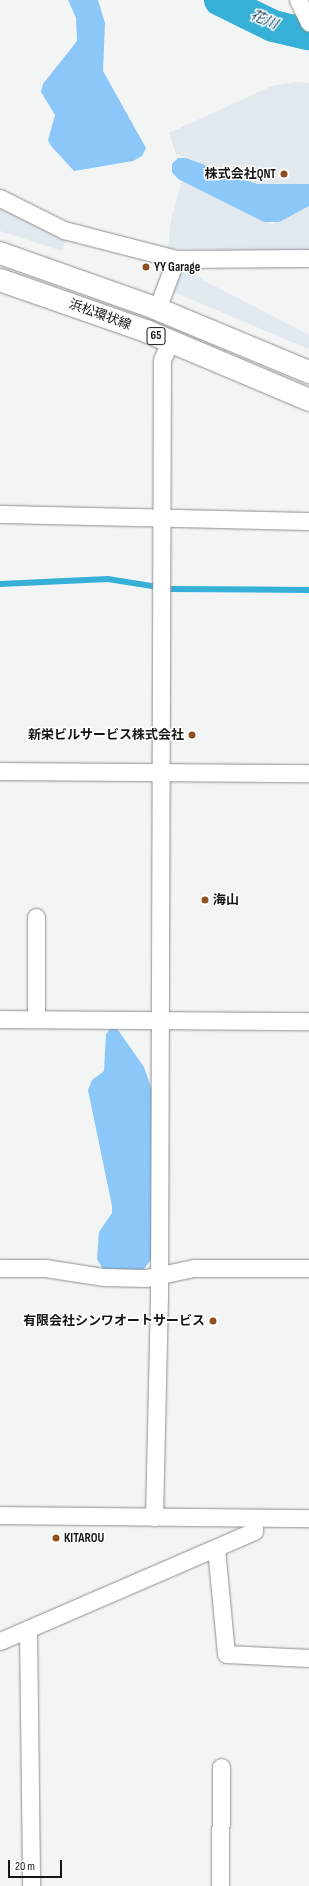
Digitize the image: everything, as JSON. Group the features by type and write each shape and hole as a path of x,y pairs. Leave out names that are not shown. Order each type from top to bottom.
{"main road":[{"name":"浜松環状線","path":"0,254 157,309 309,372"},
{"name":"浜松環状線","path":"0,280 170,341 309,400"}],"street":[{"path":"0,198 64,230 176,259 309,258"},
{"path":"157,309 176,259"},
{"path":"154,1517 159,1275 162,360 170,341"},
{"path":"0,514 309,521"},
{"path":"0,772 309,773"},
{"path":"36,916 36,1019"},
{"path":"0,1019 309,1021"},
{"path":"0,1268 45,1268 104,1278 159,1275 194,1268 309,1268"},
{"path":"0,1515 309,1518"},
{"path":"0,1640 254,1531 254,1518"},
{"path":"216,1548 226,1654 309,1658"},
{"path":"28,1629 31,1886"},
{"path":"220,1886 221,1767"}],"shaded area":[{"path":"68,0 98,0 105,23 103,71 146,148 142,156 133,161 74,171 51,146 48,140 55,115 41,92 43,84 77,41 76,18"},
{"path":"294,82 309,83 309,184 257,184 176,154 169,133 272,86"},
{"path":"178,158 186,158 257,184 309,184 309,206 279,222 264,222 178,179 172,172 172,164"},
{"path":"182,181 272,224 309,206 309,250 168,249 171,220"},
{"path":"0,205 67,238 62,251 0,231"},
{"path":"184,270 309,335 309,349 171,291 178,273"},
{"path":"111,1028 118,1030 144,1067 152,1090 152,1258 144,1269 138,1271 103,1269 97,1259 99,1232 112,1213 112,1206 88,1090 92,1080 104,1071 106,1034"}],"waterway":[{"name":"花川","path":"220,0 273,26 309,34"},
{"path":"0,584 108,579 152,586"},
{"path":"170,589 309,590"}],"place":[{"name":"株式会社QNT","path":"284,174"},
{"name":"YY Garage","path":"146,267"},
{"name":"新栄ビルサービス株式会社","path":"192,735"},
{"name":"海山","path":"205,900"},
{"name":"有限会社シンワオートサービス","path":"213,1321"},
{"name":"KITAROU","path":"56,1538"}]}
